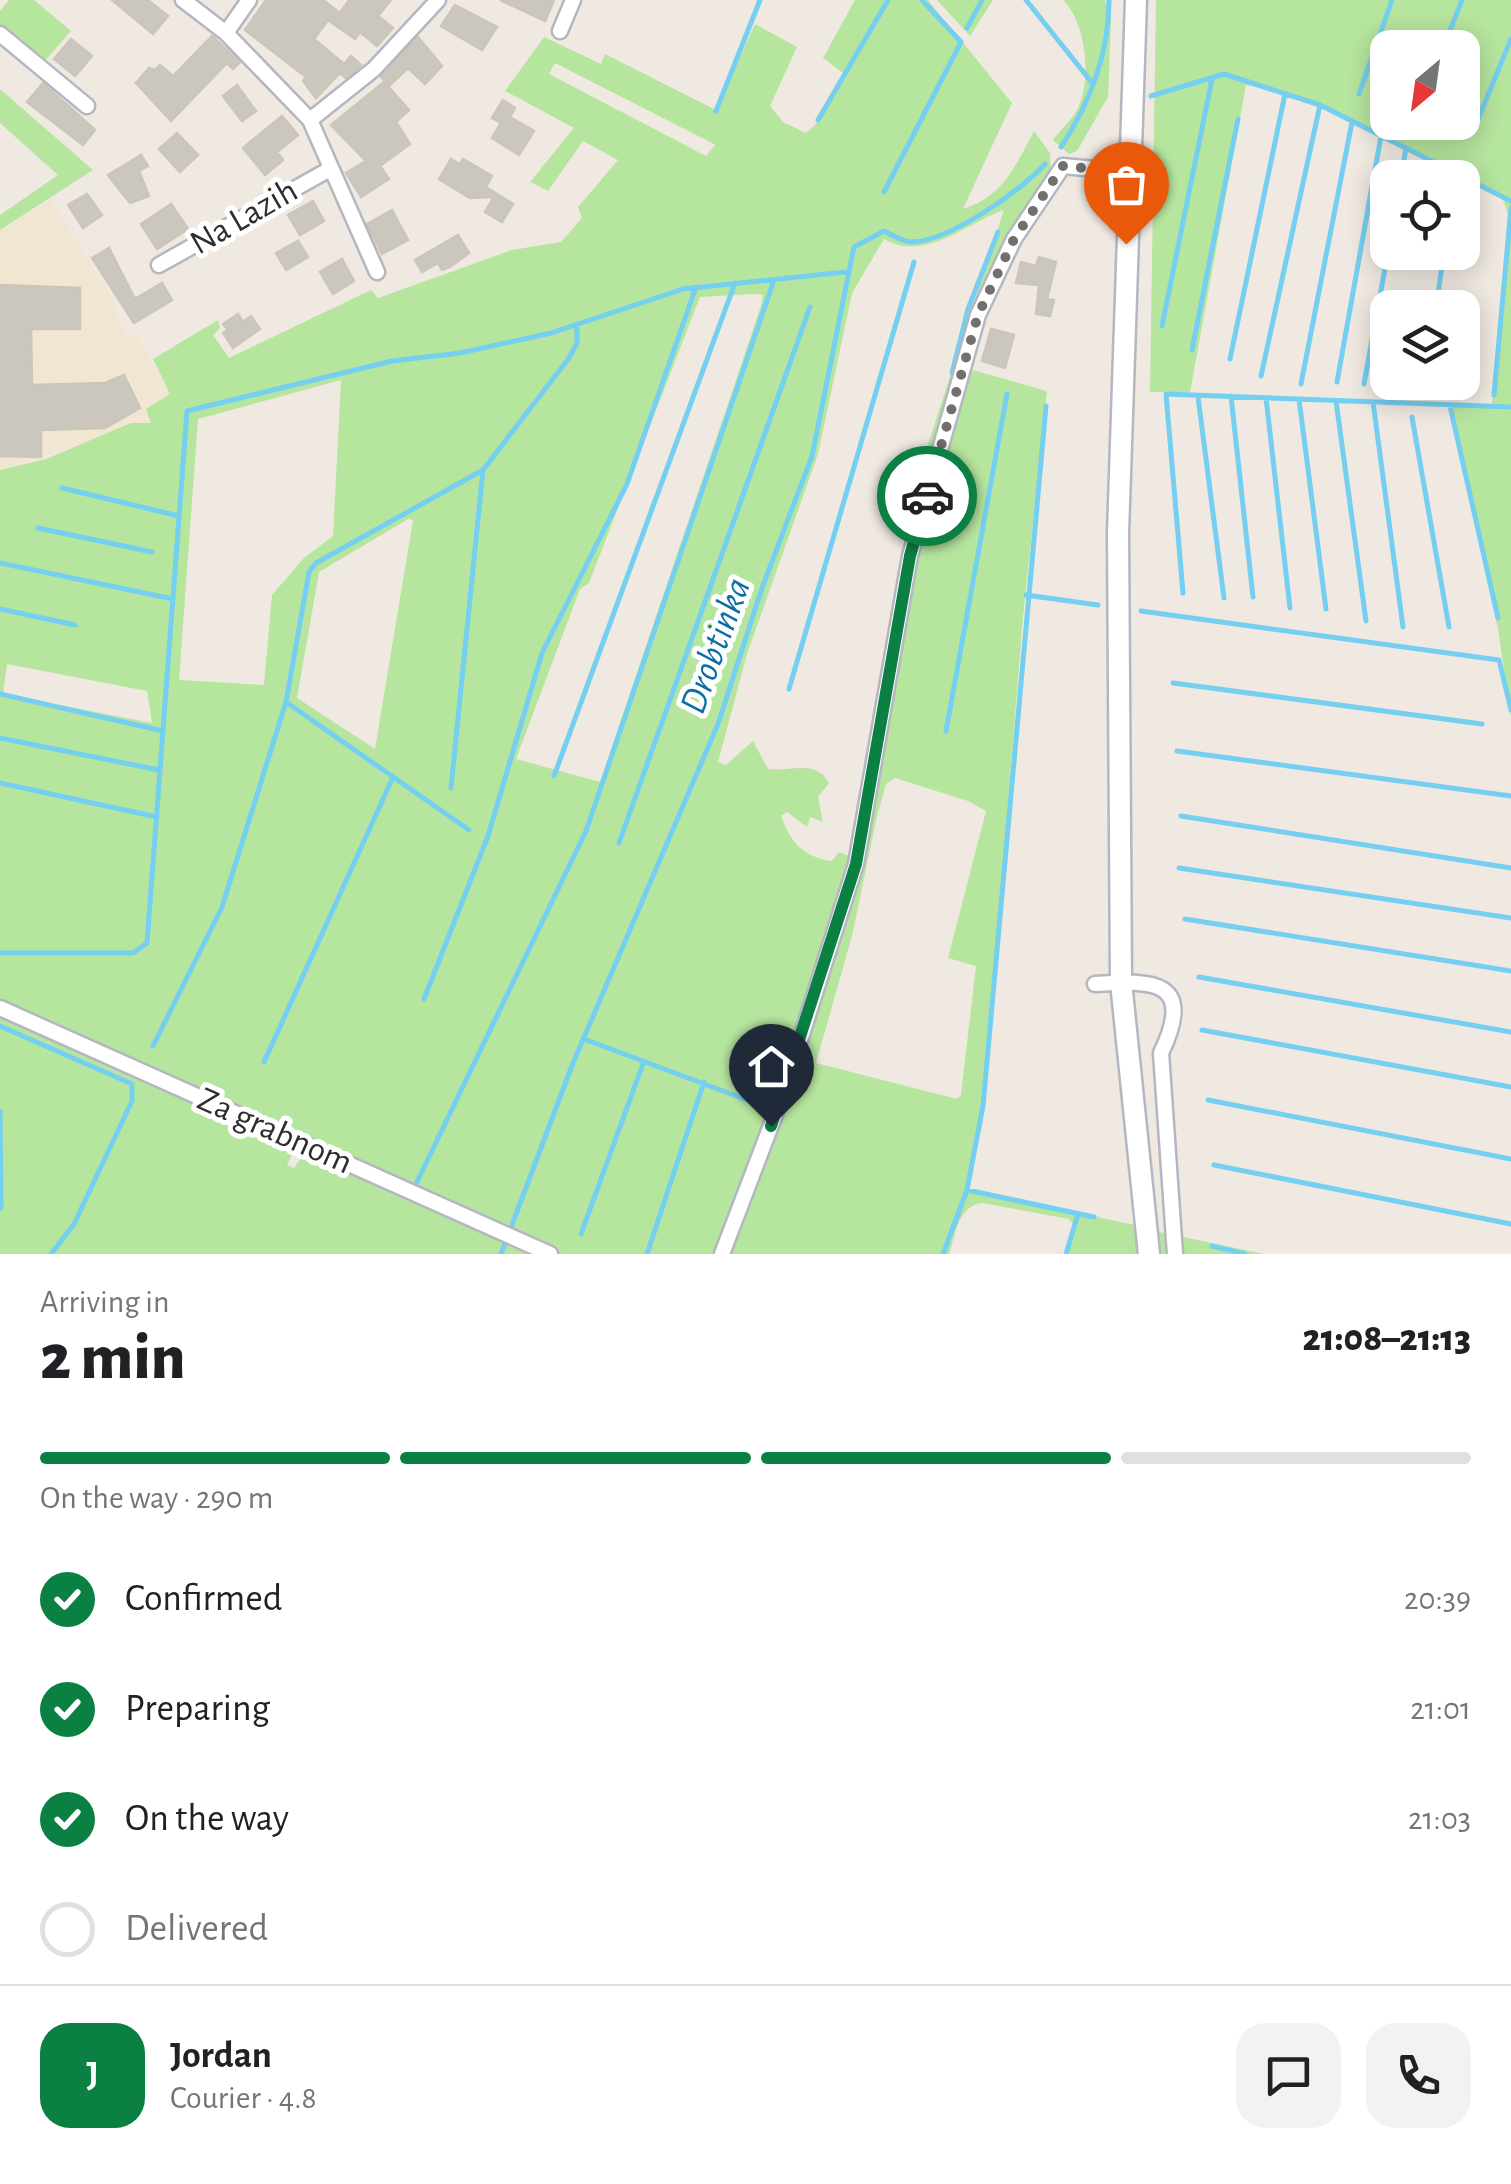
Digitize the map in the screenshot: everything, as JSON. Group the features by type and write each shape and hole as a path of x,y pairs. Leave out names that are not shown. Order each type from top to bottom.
{"main road":[{"path":"1136,0 1118,533 1121,982 1149,1254"}],"street":[{"name":"Na Lazih","path":"184,0 226,33 310,120 377,272"},
{"path":"226,33 249,0"},
{"path":"310,120 374,68 438,0"},
{"path":"560,31 573,0"},
{"path":"0,34 87,106"},
{"path":"722,1254 783,1094 856,864 910,556 978,315 1014,239 1063,166 1128,172"},
{"name":"Na Lazih","path":"159,266 330,169"},
{"path":"1094,984 1144,980 1160,987 1172,1002 1174,1026 1161,1054 1175,1254"},
{"name":"Za grabnom","path":"0,1008 550,1254"}],"shaded area":[{"path":"51,200 110,295 124,334 138,337 170,394 146,409 151,423 0,470 0,230"}],"green space":[{"path":"9,0 34,0 71,31 42,64 0,28 0,11"},
{"path":"855,0 928,0 1012,103 963,209 998,188 1034,131 1050,153 1051,173 1010,240 930,470 922,463 1004,210 930,244 899,245 884,239 852,293 818,454 747,654 718,762 726,765 753,741 768,769 810,769 824,776 829,783 818,797 823,822 810,817 807,827 787,812 781,816 789,834 806,852 832,861 839,852 851,857 791,1053 716,1254 561,1254 0,1000 0,470 46,459 131,423 151,423 146,409 170,394 153,359 218,320 220,328 213,335 229,358 371,290 378,298 512,250 561,242 582,218 578,207 618,160 583,141 548,191 530,182 574,128 505,91 544,37 601,64 605,54 716,110 755,24 797,47 770,106 783,122 806,133 816,124 843,73 823,58","holes":["555,63 715,145 706,156 549,74","763,295 600,782 516,759 580,589 589,583 700,297","341,380 333,536 304,558 272,595 264,685 179,680 198,419","408,519 413,520 375,749 297,698 319,572","7,664 147,691 152,723 3,694"]},
{"path":"937,0 993,0 970,36"},
{"path":"1063,0 1105,0 1111,21 1108,97 1077,151 1069,154 1053,140 1078,108 1085,66 1082,36"},
{"path":"1156,0 1511,0 1511,717 1498,629 1448,405 1492,405 1508,213 1503,200 1480,187 1480,160 1431,160 1393,140 1480,140 1480,30 1370,30 1370,129 1313,104 1246,85 1190,392 1150,392"},
{"path":"0,89 93,170 0,230 0,215 58,175 0,123"},
{"path":"969,369 1047,391 1023,617 987,1066 968,1189 1139,1226 1140,1254 1065,1254 1073,1224 1069,1219 983,1203 963,1215 949,1254 725,1254 781,1119 858,873 885,743 916,558","holes":["895,778 968,801 986,811 948,958 976,966 961,1095 957,1099 816,1063 852,936 886,784"]},
{"path":"0,1012 296,1146 287,1165 294,1168 306,1150 537,1254 0,1254"},
{"path":"1145,1229 1264,1254 1146,1254"}],"building":[{"path":"112,0 148,0 168,16 153,34"},
{"path":"266,0 323,0 340,13 349,0 391,0 378,16 393,28 377,46 360,32 355,39 328,20 314,39 344,64 351,56 361,65 346,78 340,73 316,98 303,81 306,77 245,30"},
{"path":"500,0 554,0 545,21"},
{"path":"455,5 497,27 482,50 441,26"},
{"path":"212,36 240,62 233,69 227,63 171,121 136,83 149,68 155,70 160,65 173,76"},
{"path":"418,37 442,66 425,84 408,68 389,86 381,77"},
{"path":"71,39 92,56 75,76 54,59"},
{"path":"384,82 409,110 396,122 410,144 380,166 389,179 361,197 346,173 366,161 331,125"},
{"path":"43,83 95,130 83,145 27,102"},
{"path":"237,85 256,111 242,121 223,96"},
{"path":"503,100 515,108 510,117 534,131 519,155 492,138 501,123 492,118"},
{"path":"282,116 298,135 277,152 283,160 265,175 243,148"},
{"path":"177,133 198,155 180,172 159,149"},
{"path":"141,155 148,166 139,171 149,196 130,203 108,175"},
{"path":"451,159 460,164 463,159 492,176 486,187 513,204 502,222 485,212 494,197 470,198 439,179"},
{"path":"87,194 102,215 83,228 68,205"},
{"path":"313,201 324,221 300,235 288,215"},
{"path":"171,204 188,229 157,249 141,224"},
{"path":"392,210 408,240 382,254 367,224"},
{"path":"458,235 469,253 450,267 442,270 438,263 422,272 415,260"},
{"path":"298,241 308,257 286,270 276,253"},
{"path":"109,248 135,299 162,283 172,300 134,323 92,258"},
{"path":"1039,257 1056,262 1047,299 1054,300 1050,316 1036,314 1039,285 1016,283 1021,262 1036,266"},
{"path":"342,259 354,281 333,294 320,272"},
{"path":"0,285 80,288 80,329 31,329 32,385 105,383 124,375 140,408 105,428 41,430 41,457 0,456"},
{"path":"238,314 243,322 251,316 260,329 233,348 223,333 228,330 223,324"},
{"path":"991,329 1014,335 1005,368 982,361"}],"waterway":[{"path":"716,111 760,0"},
{"path":"818,120 888,0"},
{"path":"884,192 961,42 922,0"},
{"path":"967,28 982,0"},
{"path":"1026,0 1093,84"},
{"name":"Drobtinka","path":"1061,147 1096,77 1106,39 1109,0"},
{"path":"1359,94 1392,0"},
{"path":"1450,30 1462,0"},
{"path":"1480,114 1511,39"},
{"path":"1151,96 1224,74 1320,105 1511,201"},
{"path":"1162,326 1212,79"},
{"path":"1230,359 1285,94"},
{"path":"1261,376 1320,105"},
{"path":"1192,350 1238,119"},
{"path":"1301,384 1352,122"},
{"path":"1337,382 1380,140"},
{"path":"1404,160 1406,148"},
{"name":"Drobtinka","path":"501,1254 573,1063 718,724 762,588 812,456 854,247 884,231 912,242 945,233 1002,200 1045,164"},
{"path":"1494,395 1511,208"},
{"path":"952,373 968,309 998,232"},
{"path":"789,689 914,262"},
{"path":"1364,384 1385,270"},
{"path":"1439,290 1441,270"},
{"path":"0,953 133,953 147,943 187,411 392,361 460,353 551,333 683,289 846,272"},
{"path":"416,1184 586,831 774,280"},
{"path":"554,776 735,283"},
{"path":"424,999 488,836 542,653 627,484 696,287"},
{"path":"619,843 810,307"},
{"path":"153,1046 222,907 286,702 309,572 316,563 483,470 569,358 577,343 577,324"},
{"path":"946,731 1007,394"},
{"path":"1183,593 1166,394 1511,407"},
{"path":"1231,396 1253,597"},
{"path":"1198,397 1224,598"},
{"path":"1266,398 1290,608"},
{"path":"1299,399 1326,609"},
{"path":"1336,401 1366,621"},
{"path":"1373,402 1403,627"},
{"path":"943,1254 967,1190 983,1106 1046,406"},
{"path":"1450,406 1498,618"},
{"path":"1412,417 1449,627"},
{"path":"451,788 483,470"},
{"path":"62,488 179,516"},
{"path":"38,528 152,552"},
{"path":"0,563 173,599"},
{"path":"1026,595 1098,605"},
{"path":"0,609 75,625"},
{"path":"1141,611 1499,660 1511,710"},
{"path":"1173,683 1482,724"},
{"path":"0,694 163,731"},
{"path":"286,702 469,830"},
{"path":"0,738 159,770"},
{"path":"1177,751 1511,796"},
{"path":"264,1062 393,777"},
{"path":"0,783 157,817"},
{"path":"1181,816 1511,868"},
{"path":"1179,868 1511,918"},
{"path":"1185,919 1511,971"},
{"path":"1199,977 1511,1032"},
{"path":"0,1026 132,1084 132,1101 74,1224 51,1254"},
{"path":"1202,1030 1511,1087"},
{"path":"584,1039 747,1100"},
{"path":"581,1234 644,1061"},
{"path":"647,1254 704,1082"},
{"path":"1208,1100 1511,1159"},
{"path":"0,1111 1,1208"},
{"path":"1214,1165 1511,1224"},
{"path":"967,1190 1094,1217"},
{"path":"1066,1254 1078,1214"},
{"path":"1212,1246 1245,1254"}],"way so far":[{"path":"927,496 978,315 1014,239 1063,166 1128,172 1126,244"}],"route":[{"path":"771,1126 856,864 910,556 927,496"}]}
